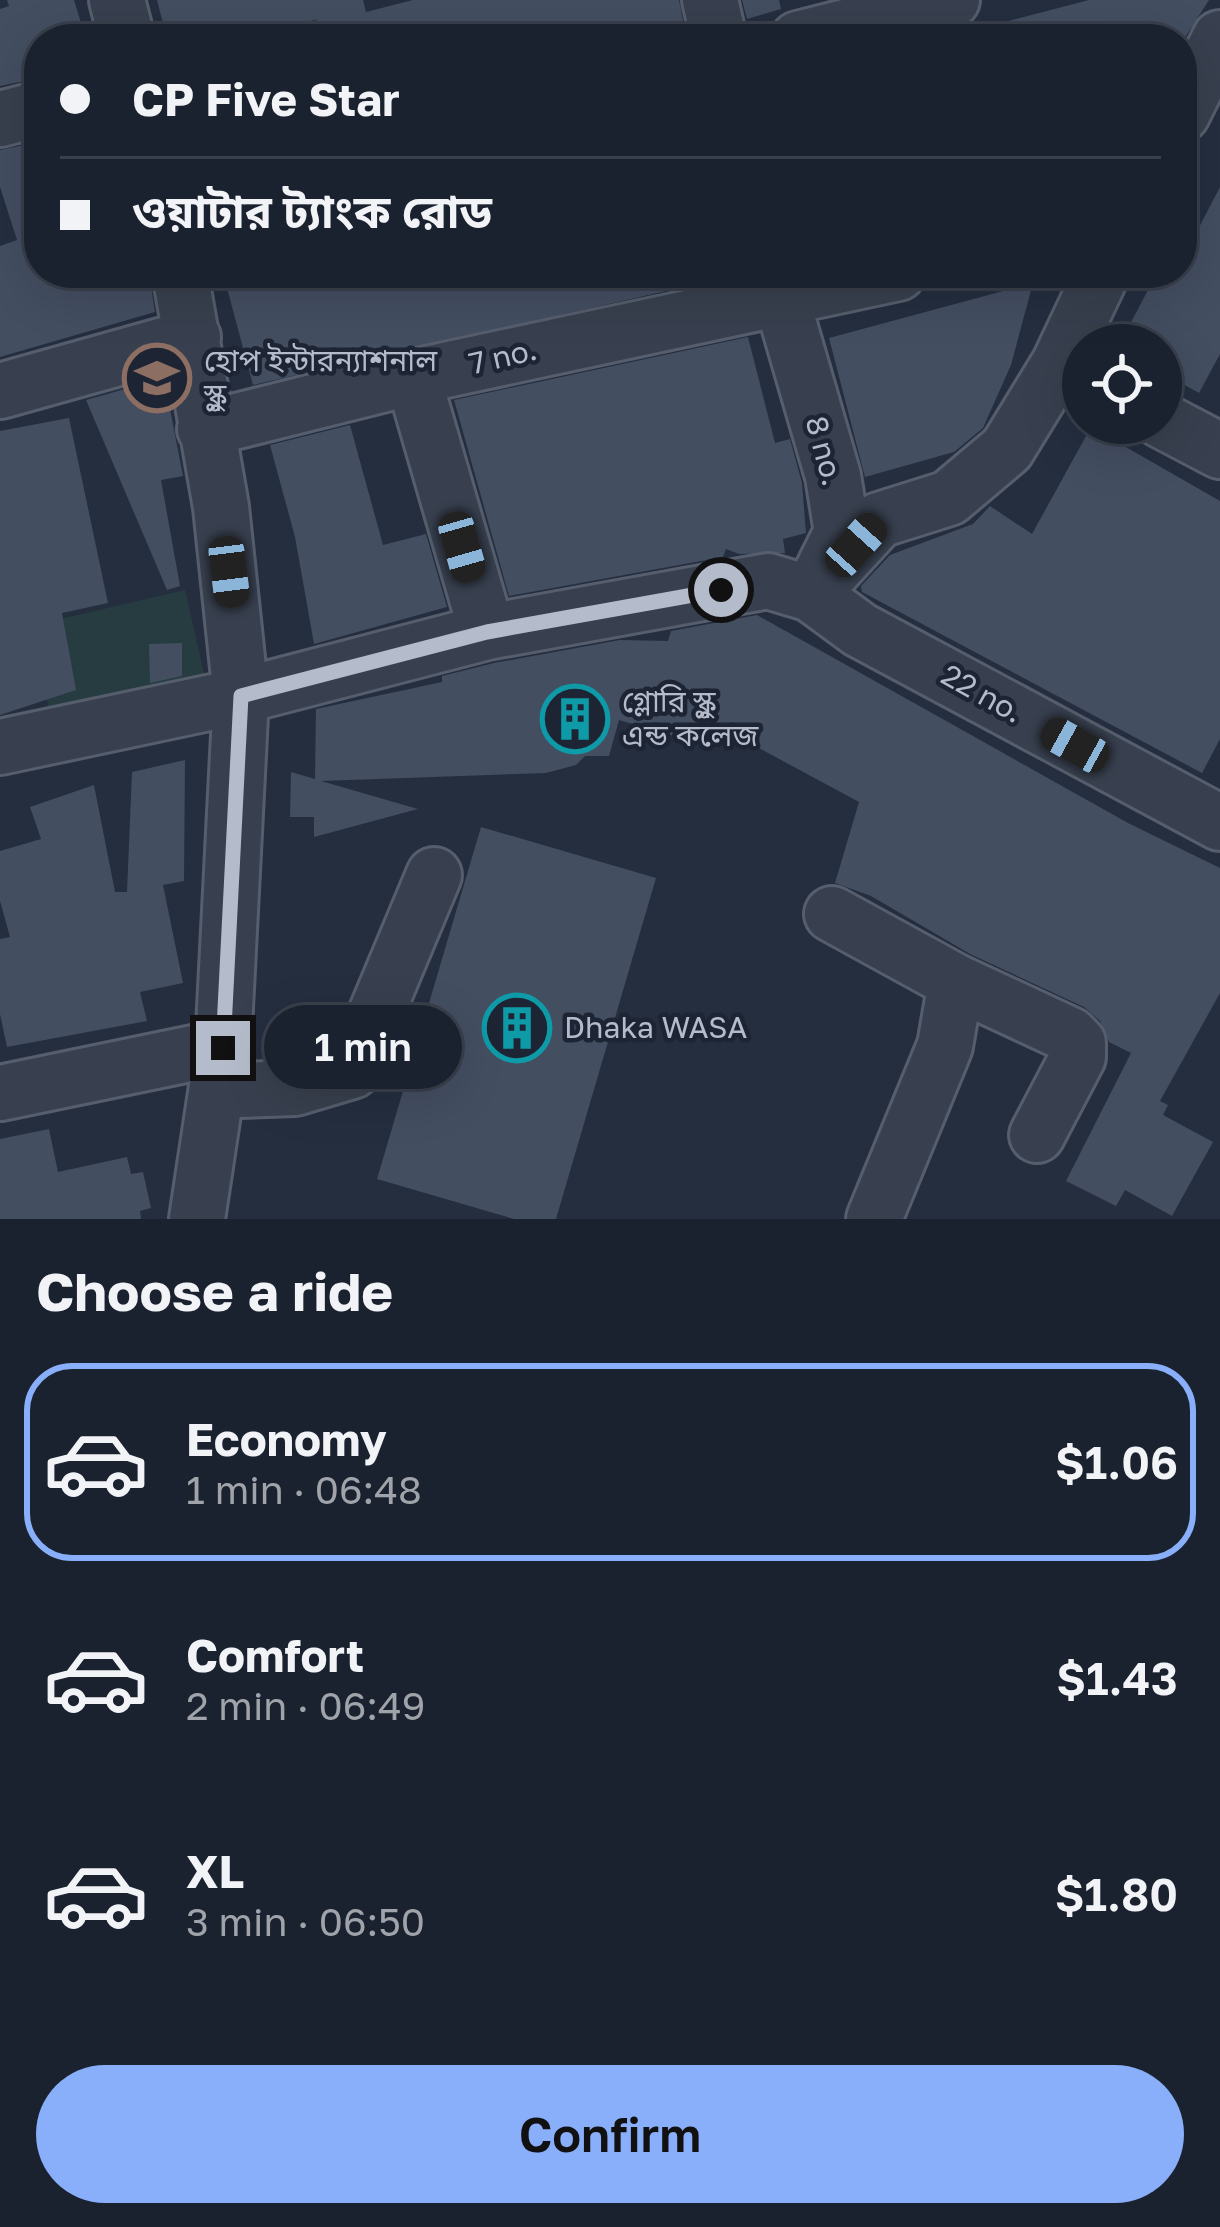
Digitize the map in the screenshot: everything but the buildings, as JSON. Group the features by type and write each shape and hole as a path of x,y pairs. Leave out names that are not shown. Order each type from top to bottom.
{"street":[{"path":"857,24 952,0"},
{"path":"1197,87 1216,52"},
{"path":"183,288 221,507 241,696 232,1069 196,1219"},
{"name":"7 no.","path":"206,429 761,288"},
{"name":"8 no.","path":"778,288 833,476 842,532 811,594"},
{"path":"1086,324 1097,288"},
{"path":"0,391 193,338"},
{"path":"413,377 487,632"},
{"path":"0,747 241,696 487,632 768,581 811,594 879,520 950,498 1007,449 1062,382"},
{"path":"1182,431 1220,452"},
{"name":"22 no.","path":"811,594 860,630 1220,823"},
{"path":"0,1093 232,1069 295,1088 352,1072 434,874"},
{"path":"832,914 1078,1043 1078,1057 1036,1135"},
{"path":"874,1219 944,1046 956,982"},
{"path":"944,1046 1027,1016"}],"green space":[{"path":"185,590 205,678 50,714 30,626"}],"place":[{"name":"হোপ ইন্টারন্যাশনাল স্কুল","path":"157,378"},
{"name":"গ্লোরি স্কুল এন্ড কলেজ","path":"575,719"},
{"name":"Dhaka WASA","path":"517,1028"}],"route":[{"path":"223,1048 241,696 487,632 721,590"}]}
